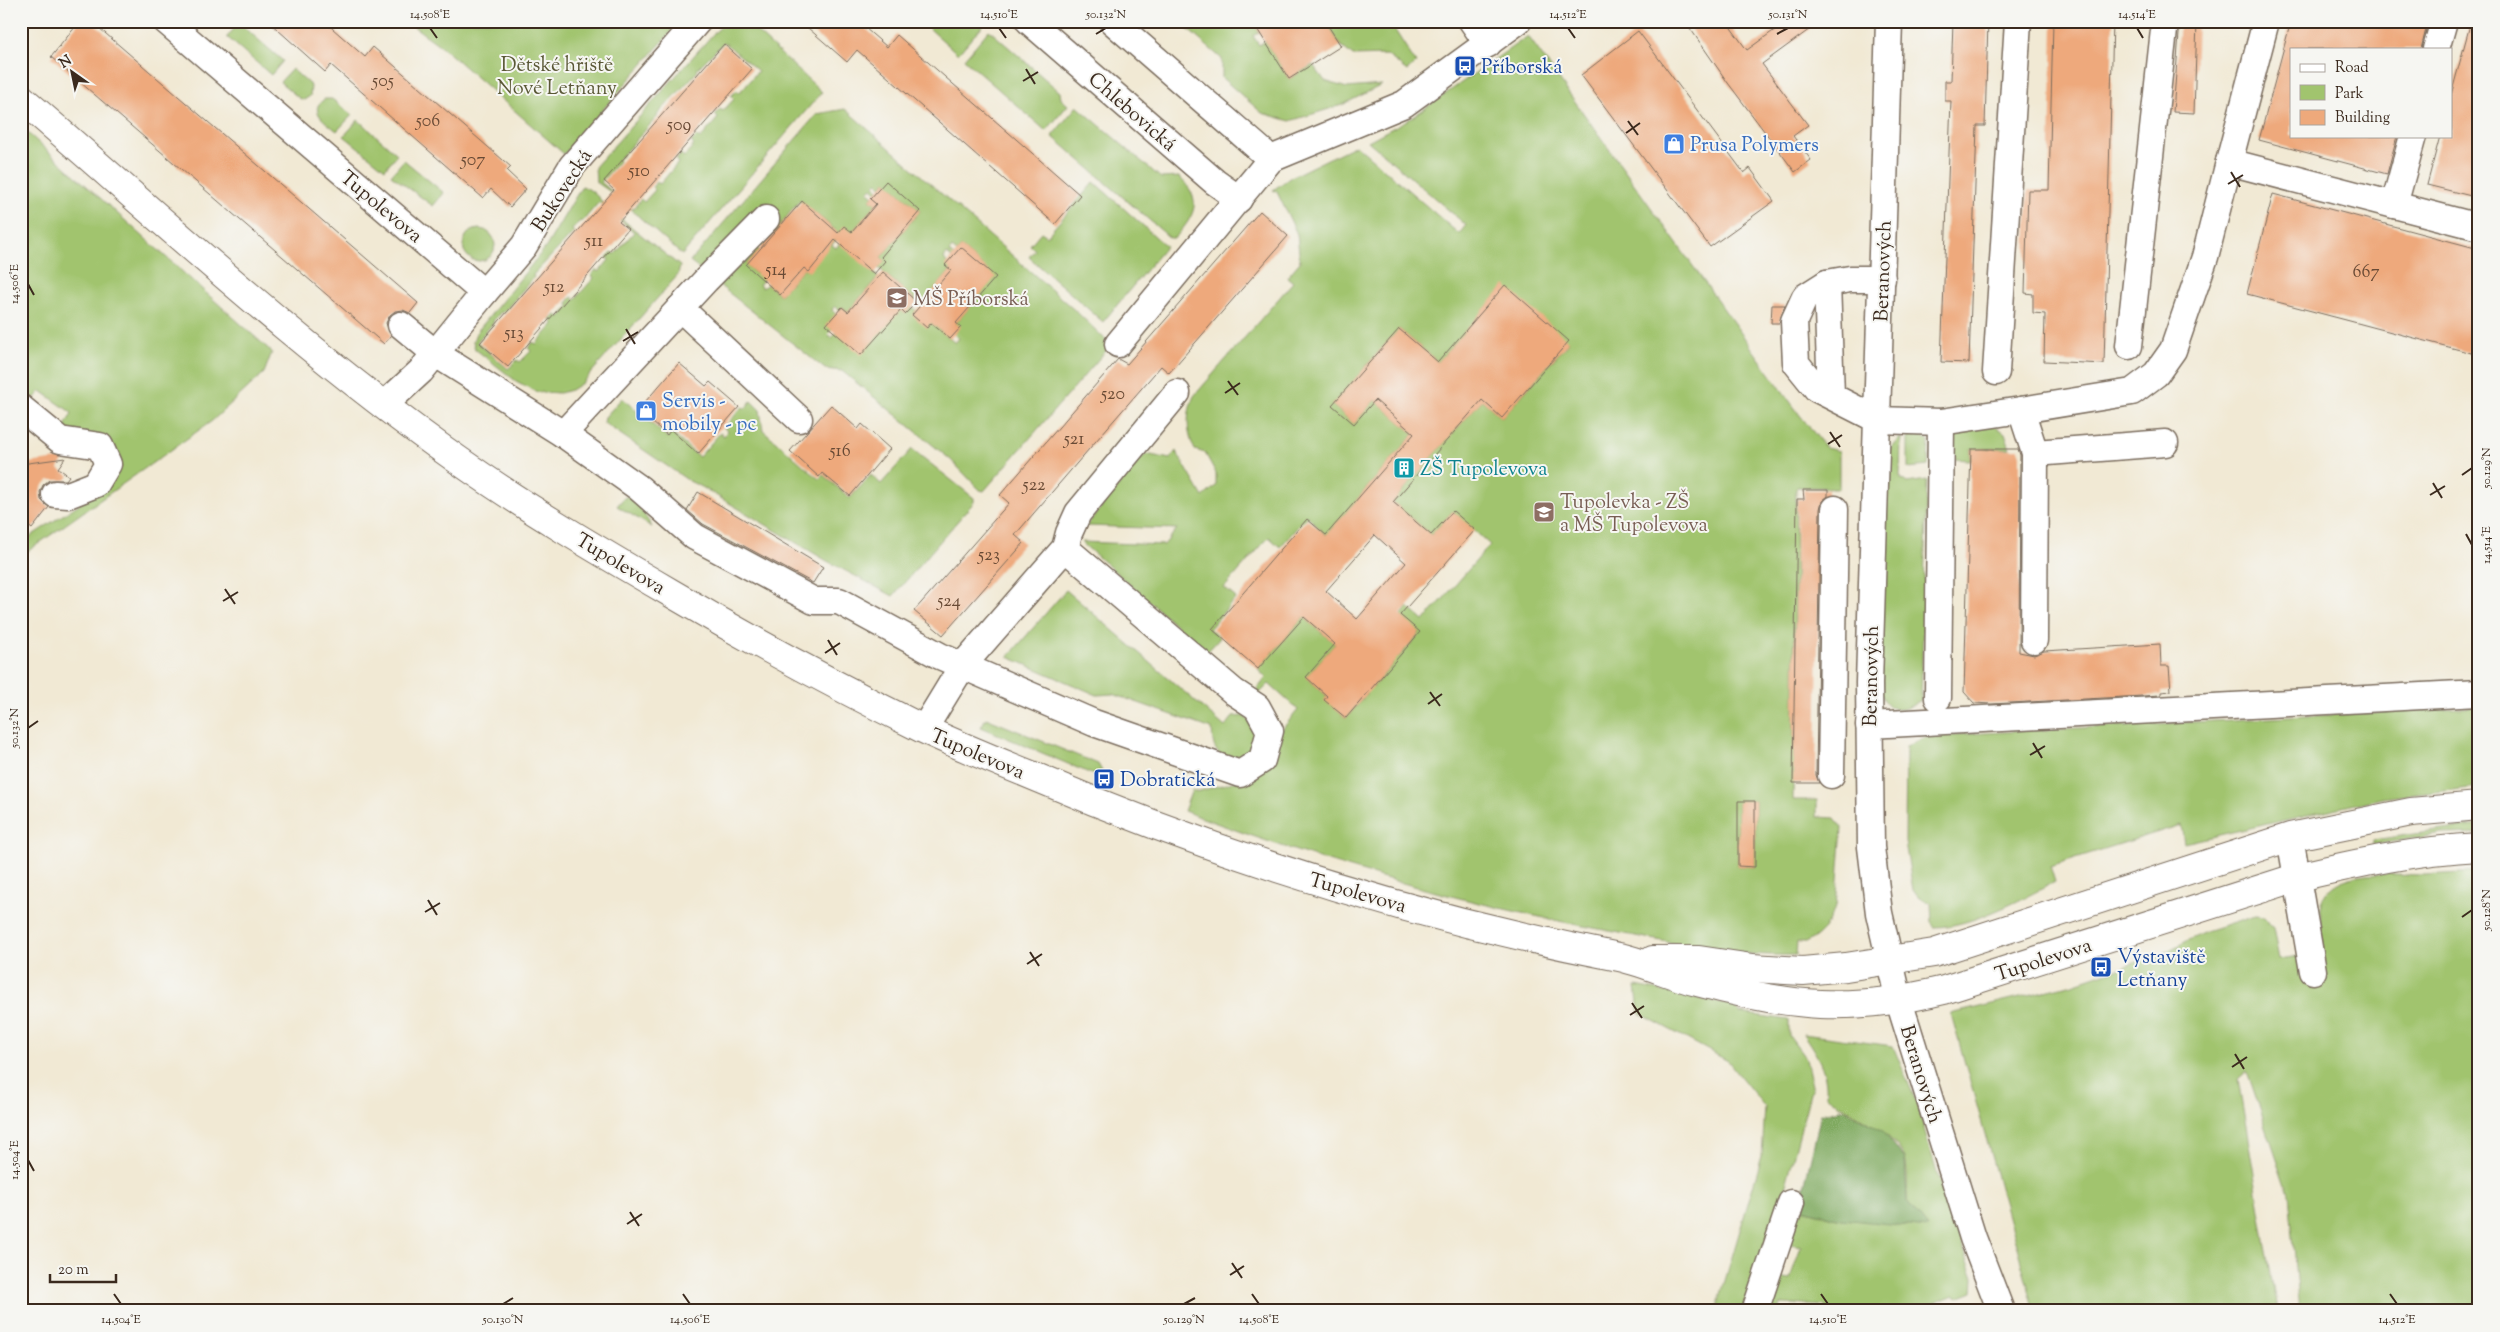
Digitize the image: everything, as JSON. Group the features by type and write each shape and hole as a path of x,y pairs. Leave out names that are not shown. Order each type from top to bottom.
{"main road":[{"name":"Tupolevova","path":"21,98 259,306 384,405 461,462 623,565 793,661 924,729 1163,829 1299,875 1489,929 1634,960 1691,981 1797,1004 1858,1005 1899,1001 1944,990 2298,877 2384,859 2479,847"},
{"name":"Tupolevova","path":"1634,960 1699,960 1752,968 1803,971 1888,961 1943,950 2290,837 2411,812 2479,806"}],"street":[{"name":"Tupolevova","path":"166,21 484,293"},
{"name":"Bukovecká","path":"484,293 524,246 572,166 698,21"},
{"name":"Chlebovická","path":"1029,21 1214,182 1238,199"},
{"path":"1112,21 1272,159"},
{"path":"1472,21 1488,44"},
{"path":"1118,344 1272,159 1404,104 1518,21"},
{"name":"Beranových","path":"1889,21 1869,716 1871,847 1879,913 1888,961 1899,1001 1973,1238 2001,1311"},
{"path":"1996,372 2018,21"},
{"path":"2129,346 2165,21"},
{"path":"1882,279 1850,279 1827,284 1805,297 1794,321 1796,363 1817,389 1878,420 1941,422 2132,392 2156,374 2173,350 2176,342 2205,257 2266,21"},
{"path":"2436,48 2444,21"},
{"path":"2394,205 2412,138"},
{"path":"2229,162 2479,227"},
{"path":"563,434 766,219"},
{"path":"1827,284 1830,395"},
{"path":"384,405 436,354 484,293"},
{"path":"680,308 799,419"},
{"path":"401,325 436,354 563,434 639,488 695,537 814,602 839,601 940,656 1094,723 1240,774 1262,760 1270,731 1257,707 1234,692 1065,548"},
{"path":"924,729 962,665 1065,548 1078,513 1177,393"},
{"path":"21,408 60,440 100,446 108,464 96,484 68,495 55,494"},
{"path":"2021,410 2035,453 2034,640"},
{"path":"1938,698 1941,422"},
{"path":"2035,453 2165,443"},
{"path":"1831,775 1835,521 1874,533"},
{"path":"1832,707 1869,716 2021,719 2479,693"},
{"path":"2290,837 2313,971"},
{"path":"1756,1311 1791,1203"}],"green space":[{"name":"Dětské hřiště Nové Letňany","path":"406,21 674,21 671,32 564,154 442,47"},
{"path":"728,21 745,21 822,92 682,255 628,207 633,209 641,199 644,202 655,190 652,187 657,182 660,184 678,163 676,160 681,154 684,157 694,145 691,142 697,136 700,139 718,118 715,115 720,109 723,111 734,99 731,96 736,91 739,93 758,71 724,42 697,69 698,71 657,115 601,182 617,196 596,182 595,167 714,33"},
{"path":"921,21 979,21 983,25 958,54"},
{"path":"1178,21 1252,21 1259,32 1253,36 1259,45 1265,41 1289,79 1313,65 1325,81 1347,88 1382,85 1342,105 1290,121 1262,113 1222,78 1222,59"},
{"path":"1325,21 1389,21 1416,63 1407,71 1387,55 1353,56 1341,46"},
{"path":"239,23 283,61 271,75 227,37"},
{"path":"989,30 1060,92 1061,99 1068,105 1046,131 964,59"},
{"name":"Tupolevka - ZŠ a MŠ Tupolevova","path":"1528,36 1799,414 1826,448 1839,451 1839,488 1796,487 1793,800 1817,800 1817,817 1835,818 1842,828 1836,906 1824,929 1817,936 1807,942 1797,942 1796,955 1752,954 1708,949 1509,910 1454,897 1345,866 1237,831 1184,811 1192,790 1196,792 1240,780 1298,710 1269,684 1257,696 1258,688 1266,678 1258,669 1304,617 1335,644 1306,677 1327,696 1325,700 1346,718 1367,694 1362,689 1367,683 1373,687 1393,664 1388,659 1394,653 1399,657 1420,633 1401,616 1408,607 1424,621 1490,545 1453,511 1431,535 1393,502 1482,400 1502,418 1569,342 1505,286 1438,362 1399,329 1332,405 1354,424 1375,400 1414,434 1326,535 1307,516 1280,547 1269,537 1224,588 1236,598 1209,629 1220,638 1207,652 1081,542 1164,545 1177,529 1086,526 1146,454 1170,459 1176,451 1203,497 1216,486 1216,473 1205,453 1195,450 1192,443 1188,416 1194,396 1293,282 1287,277 1300,262 1297,234 1277,192 1273,190 1291,177 1356,145 1459,234 1466,225 1368,141 1411,118","holes":["1738,801 1755,801 1755,867 1738,866"]},
{"path":"292,69 311,86 310,96 304,100 280,82"},
{"path":"325,99 332,99 352,115 337,131 318,112 317,108"},
{"path":"1077,106 1161,178 1179,177 1187,185 1192,193 1194,208 1188,222 1175,238 1170,238 1052,136"},
{"name":"MŠ Příborská","path":"845,109 1079,314 1111,345 984,491 980,490 951,460 842,371 825,369 690,262 817,114","holes":["886,181 920,211 881,257 885,261 882,264 874,264 921,305 951,270 944,258 947,254 952,258 954,256 949,252 952,248 957,252 961,247 995,277 956,323 960,327 950,330 959,338 955,343 907,303 905,314 901,310 836,333 832,338 828,334 832,330 836,314 832,310 835,306 839,310 843,307 848,312 878,277 840,243 836,248 832,245 836,240 831,236 809,271 804,268 780,295 767,284 763,288 759,285 763,280 746,265 759,250 754,246 758,242 762,246 769,237 765,234 768,230 773,234 800,200 846,239 876,204 870,199 873,196 868,192 872,188 876,192 878,190 874,185 877,182 881,186"]},
{"path":"358,120 397,154 385,169 344,136"},
{"path":"21,127 272,352 264,373 212,421 21,556 21,536 28,538 108,485 118,469 63,430 72,413 41,391 32,401 21,393"},
{"path":"404,160 444,193 433,206 391,175"},
{"path":"1094,182 1166,246 1103,322 1029,257 1035,250 1030,245 1041,232 1047,236"},
{"path":"582,186 596,195 606,208 599,202 582,222 580,221 572,230 574,232 533,275 534,277 503,313 501,312 493,321 477,342 508,369 517,360 520,362 531,351 528,348 533,342 536,344 554,324 551,320 556,315 560,317 570,305 567,303 572,297 575,299 594,278 591,275 596,270 599,272 609,260 607,257 612,252 615,254 634,232 619,217 680,266 678,275 582,383 571,390 560,393 537,392 516,381 475,349 473,341 476,333 546,247"},
{"path":"479,229 485,230 490,234 494,239 494,251 490,256 485,260 479,261 473,260 468,256 464,251 463,245 464,239 468,234 473,230"},
{"path":"622,398 667,437 671,433 699,457 720,433 724,436 727,431 724,428 742,407 745,409 751,401 760,410 763,430 819,479 823,475 850,498 871,475 881,484 912,449 974,498 974,502 893,596 827,561 689,481 604,423 605,417"},
{"path":"1989,421 2005,433 2010,448 1971,449 1970,460 1952,459 1953,436 1965,423"},
{"path":"1915,431 1929,441 1928,466 1908,468 1908,433"},
{"path":"1901,437 1900,478 1907,483 1927,480 1921,700 1908,707 1897,709 1887,704 1879,690 1886,453"},
{"path":"628,496 635,499 652,527 617,506"},
{"path":"1066,590 1225,727 1233,717 1243,716 1248,719 1254,729 1252,747 1242,756 1228,759 1217,751 1212,729 1113,694 1097,695 1008,657"},
{"path":"2479,707 2479,787 2382,798 2184,843 2181,825 2050,866 2055,882 1996,911 1948,926 1934,927 1931,903 1918,897 1913,890 1905,842 1906,747 1928,736"},
{"path":"986,718 1098,764 1103,773 1101,778 981,727"},
{"path":"2479,825 2479,833 2442,834 2373,845 2373,840"},
{"path":"2479,872 2479,1311 2300,1311 2289,1194 2247,1071 2238,1079 2277,1311 2035,1311 1951,1014 2073,984 2163,953 2205,932 2256,916 2263,917 2273,928 2279,959 2322,953 2320,915 2322,903 2328,891 2338,883 2366,875 2425,875"},
{"path":"1636,986 1732,1005 1740,1013 1789,1020 1789,1036 1806,1059 1812,1086 1782,1200 1743,1311 1716,1311 1762,1156 1765,1107 1728,1061 1639,1013"},
{"path":"1803,1034 1893,1046 1917,1104 1938,1177 1974,1278 1973,1291 1958,1297 1954,1295 1914,1311 1825,1311 1826,1306 1781,1304 1779,1311 1763,1311 1775,1277 1790,1279 1801,1247 1785,1244 1799,1208 1841,1219 1907,1201 1905,1158 1890,1138 1880,1130 1826,1095 1823,1070 1817,1055"},
{"path":"1844,1109 1883,1131 1905,1159 1907,1201 1928,1228 1841,1219 1799,1208 1821,1114"}],"building":[{"path":"80,21 91,21 418,303 410,313 403,310 395,311 390,315 386,323 391,336 384,344 51,57"},
{"path":"268,21 324,21 365,57 373,47 511,167 507,171 526,189 510,207 491,189 483,198 331,65 325,72"},
{"path":"800,21 857,21 887,47 897,35 1080,195 1055,224 857,50 847,62"},
{"path":"1252,21 1325,21 1341,46 1289,79"},
{"path":"1685,21 1726,21 1747,50 1787,21 1821,21 1762,64 1808,125 1793,136 1811,160 1795,172 1728,83"},
{"path":"1953,21 1988,21 1985,126 1977,126 1969,363 1941,362 1951,101 1945,101 1945,81 1951,81"},
{"path":"2053,21 2113,21 2104,364 2044,361 2045,314 2033,313 2033,294 2025,293 2028,190 2049,190"},
{"path":"2180,21 2197,21 2194,113 2173,112"},
{"path":"2291,21 2428,21 2421,48 2290,48 2290,138 2396,138 2387,174 2259,140"},
{"path":"2471,21 2479,21 2479,198 2427,185 2439,138 2452,138 2452,91"},
{"path":"1638,31 1744,173 1750,168 1774,201 1710,247 1581,75"},
{"path":"724,44 752,69 619,222 628,229 508,367 480,343 614,190 604,181"},
{"path":"886,181 920,211 881,257 885,261 874,274 835,240 809,272 804,268 780,295 746,265 802,201 838,233 844,226 852,232 876,204 870,199"},
{"path":"2273,194 2479,249 2479,355 2247,294"},
{"path":"1260,211 1288,236 1169,373 1161,366 1108,427 1015,535 1024,543 943,635 914,611 1009,503 1000,495 1118,359 1127,364"},
{"path":"961,247 996,277 956,323 961,327 950,339 931,323 927,328 912,315 951,270 945,265"},
{"path":"883,272 917,302 905,314 901,310 861,355 826,325 842,307 848,312"},
{"name":"ZŠ Tupolevova","path":"1505,285 1569,341 1502,418 1482,400 1393,502 1431,535 1453,511 1475,530 1400,615 1420,632 1346,718 1324,700 1327,696 1306,677 1335,644 1304,617 1258,669 1212,629 1307,519 1326,535 1414,434 1375,400 1354,424 1332,405 1399,329 1438,362","holes":["1375,535 1406,563 1357,619 1326,591"]},
{"path":"1772,305 1785,305 1779,323 1771,323"},
{"path":"679,363 706,386 710,382 739,407 698,454 671,430 667,435 638,410"},
{"path":"831,405 858,429 862,424 890,449 850,496 822,473 819,477 790,451"},
{"path":"1971,449 2018,449 2020,455 2019,652 2034,655 2044,651 2160,644 2161,666 2169,666 2171,691 2161,692 2161,695 1991,704 1974,703 1964,692"},
{"path":"65,458 58,468 69,476 66,480 49,480 43,485 40,492 41,500 49,507 32,529 21,520 21,464"},
{"path":"1803,490 1828,490 1828,496 1822,501 1820,509 1816,775 1819,783 1793,783 1797,499 1804,499"},
{"path":"698,492 823,567 813,583 703,524 687,510"},
{"path":"1738,801 1755,801 1755,867 1738,866"}],"place":[{"name":"Příborská","path":"1465,66"},
{"name":"Prusa Polymers","path":"1674,144"},
{"name":"MŠ Příborská","path":"897,298"},
{"name":"Servis - mobily - pc","path":"646,411"},
{"name":"ZŠ Tupolevova","path":"1404,468"},
{"name":"Tupolevka - ZŠ a MŠ Tupolevova","path":"1544,512"},
{"name":"Dobratická","path":"1104,779"},
{"name":"Výstaviště Letňany","path":"2101,967"}]}
